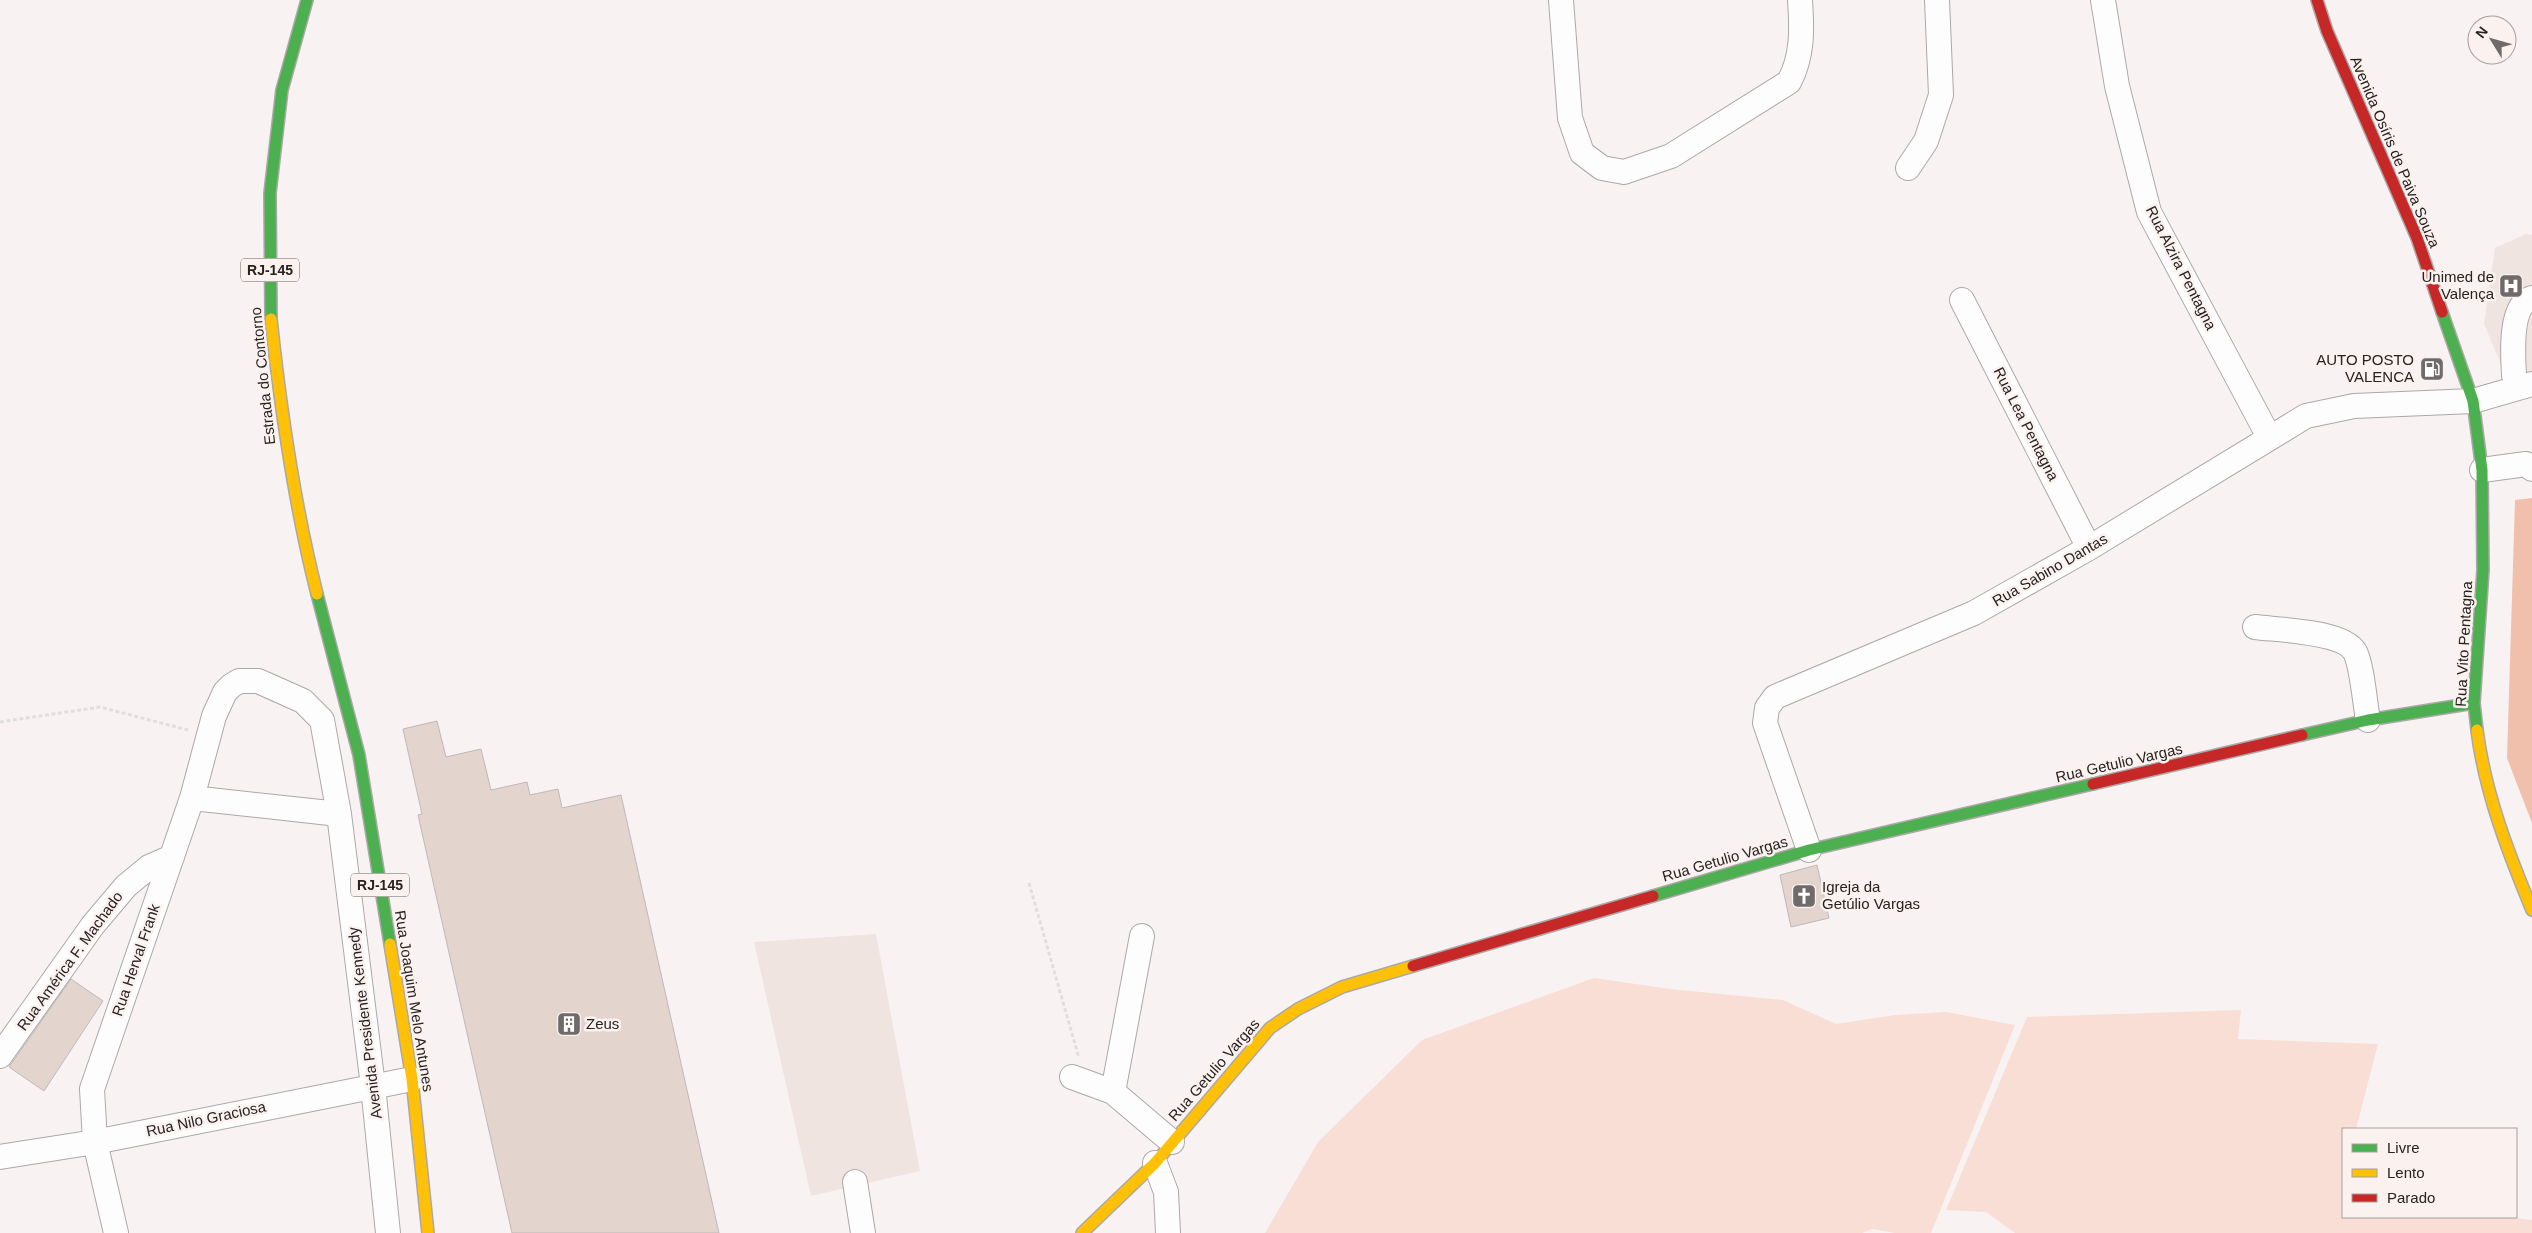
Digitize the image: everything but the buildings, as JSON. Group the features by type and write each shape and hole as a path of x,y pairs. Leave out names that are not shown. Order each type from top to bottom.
{"street":[{"name":"Estrada do Contorno","path":"304,542 283,430 270,311 270,193 282,90 307,0"},
{"path":"1561,0 1570,118 1582,153 1602,168 1624,172 1671,156 1789,82 1796,68 1802,40 1800,0"},
{"path":"1908,168 1926,141 1941,94 1937,0"},
{"name":"Rua Alzira Pentagna","path":"2103,0 2117,86 2149,212 2269,437"},
{"name":"Avenida Osíris de Paiva Souza","path":"2317,0 2327,32 2417,238 2473,401"},
{"path":"2522,379 2512,354 2516,319 2522,305 2532,298"},
{"name":"Rua Lea Pentagna","path":"1962,300 2089,548"},
{"name":"Rua Sabino Dantas","path":"1809,850 1765,723 1767,708 1775,697 1974,613 2089,548 2306,416 2354,406 2473,401 2522,379"},
{"name":"Rua Vito Pentagna","path":"2473,401 2482,470 2483,570 2474,703 2479,744 2491,798 2504,843 2532,910"},
{"path":"2482,470 2530,464"},
{"name":"Rua Joaquim Melo Antunes","path":"304,542 358,755 412,1079 428,1233"},
{"path":"2255,627 2320,635 2337,639 2351,647 2358,662 2368,720"},
{"name":"Avenida Presidente Kennedy","path":"225,692 239,682 258,681 303,701 322,720 339,814 373,1086 388,1233"},
{"name":"Rua Herval Frank","path":"116,1233 95,1142 92,1089 192,798 208,735 225,692"},
{"name":"Rua Getulio Vargas","path":"1082,1233 1155,1162 1270,1028 1298,1009 1342,987 1809,850 2368,720 2474,703"},
{"path":"192,798 339,814"},
{"name":"Rua América F. Machado","path":"0,1056 94,925 126,886 149,867 172,857"},
{"path":"1113,1092 1142,936"},
{"name":"Rua Nilo Graciosa","path":"0,1157 95,1142 412,1079"},
{"path":"1079,1079 1113,1092 1172,1142"},
{"path":"1155,1162 1166,1192 1168,1233"},
{"path":"855,1182 864,1233"}],"path":[{"path":"0,722 100,708 208,735"},
{"path":"1029,883 1079,1079"}],"shaded area":[{"name":"Unimed de Valença","path":"2526,234 2532,235 2532,378 2510,386 2484,324 2495,248"},
{"path":"2532,498 2532,823 2507,758 2515,500"},
{"path":"876,934 920,1171 811,1196 754,942"},
{"path":"1594,978 1670,989 1783,1000 1836,1024 1895,1015 1946,1012 2015,1025 1931,1233 1895,1233 1872,1229 1862,1233 1265,1233 1318,1142 1422,1040"},
{"path":"2241,1010 2238,1039 2378,1044 2356,1128 2342,1128 2342,1218 2516,1218 2532,1220 2532,1233 2015,1233 1986,1212 1946,1210 2027,1017"}],"traffic: fast":[{"path":"271,319 270,193 282,90 307,0"},
{"path":"2442,312 2473,401 2482,470 2483,570 2474,703 2477,730"},
{"path":"317,594 359,755 390,944"},
{"path":"2302,735 2368,720 2474,703"},
{"path":"1653,896 1809,850 2093,784"}],"traffic: slow":[{"path":"271,319 289,458 317,594"},
{"path":"2477,730 2486,777 2498,822 2532,910"},
{"path":"390,944 412,1079 428,1233"},
{"path":"1082,1233 1155,1163 1270,1028 1298,1009 1342,987 1413,966"}],"traffic: jam":[{"path":"2317,0 2327,31 2417,238 2442,312"},
{"path":"2093,784 2302,735"},
{"path":"1413,966 1653,896"}],"place":[{"name":"Unimed de Valença","path":"2511,286"},
{"name":"AUTO POSTO VALENCA","path":"2432,369"},
{"name":"Igreja da Getúlio Vargas","path":"1804,896"},
{"name":"Zeus","path":"569,1024"}]}
